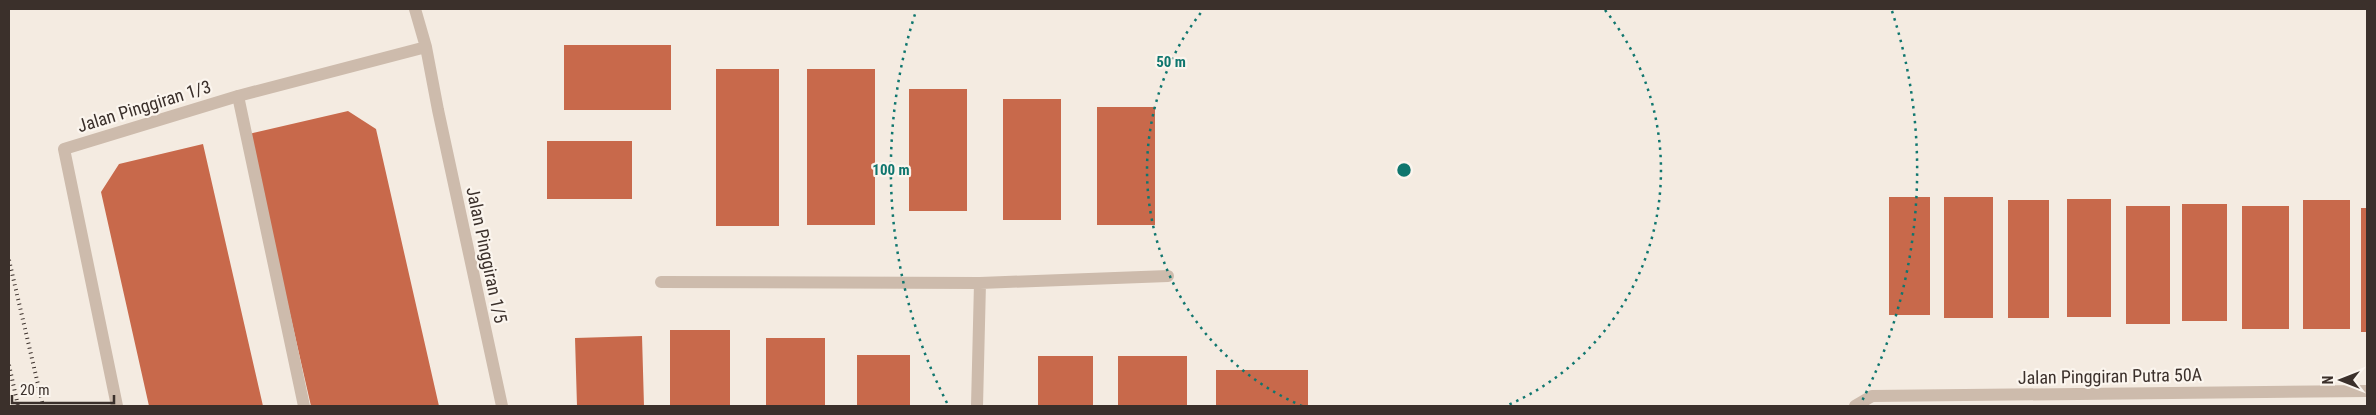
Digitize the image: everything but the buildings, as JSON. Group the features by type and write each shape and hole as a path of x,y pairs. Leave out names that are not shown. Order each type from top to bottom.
{"street":[{"path":"415,9 426,47"},
{"name":"Jalan Pinggiran 1/3","path":"117,406 64,149 238,96 426,47"},
{"name":"Jalan Pinggiran 1/5","path":"426,47 502,406"},
{"path":"238,96 304,406"},
{"path":"661,282 980,283 1168,276"},
{"path":"977,406 980,283"},
{"name":"Jalan Pinggiran Putra 50A","path":"1855,406 1872,396 2367,391"}],"railway":[{"path":"9,260 43,406"},
{"path":"9,365 18,406"}]}
